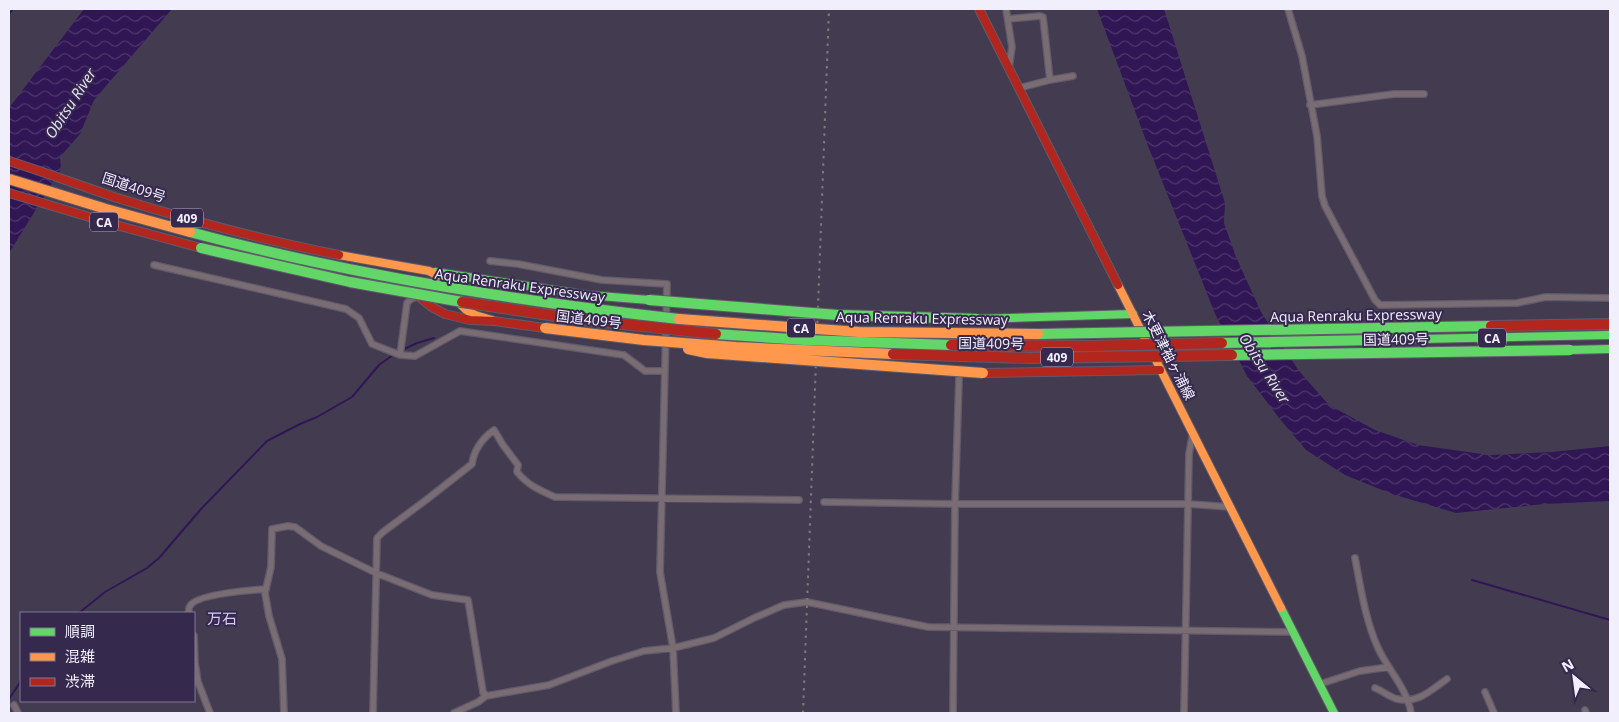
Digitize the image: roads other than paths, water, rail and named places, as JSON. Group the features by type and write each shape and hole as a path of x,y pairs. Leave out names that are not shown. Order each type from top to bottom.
{"main road":[{"name":"木更津袖ヶ浦線","path":"979,9 1334,713"},
{"name":"国道409号","path":"9,161 130,202 216,226 370,262 429,271 438,275 446,282 465,308 471,313 494,321"},
{"name":"Aqua Renraku Expressway","path":"9,180 126,216 304,261 478,294 645,316 806,329 1027,334 1610,324"},
{"name":"Aqua Renraku Expressway","path":"9,193 116,225 301,273 414,295 556,317 741,336 881,343 1037,346 1610,335"},
{"name":"国道409号","path":"370,262 386,270 432,307 445,314 470,320 494,321 644,340 808,352 1030,358 1610,349"},
{"path":"429,271 587,295 838,315 977,319 1133,314"},
{"path":"644,340 708,353 983,373 1160,370"}],"street":[{"path":"1006,9 1012,47 1009,68"},
{"path":"1288,9 1302,56 1317,136 1322,196 1325,206 1375,300 1380,305 1517,303 1546,297 1610,298"},
{"path":"1008,19 1043,17 1050,80"},
{"path":"1019,88 1073,76"},
{"path":"1310,105 1394,94 1424,94"},
{"path":"490,261 518,264 602,280 667,284 660,572 674,648 676,713"},
{"path":"154,265 346,309 360,318 372,344 400,355 415,356 460,331 624,355 645,370 665,371"},
{"path":"400,355 408,303 411,299 418,296"},
{"path":"953,713 955,504 959,378"},
{"path":"374,713 377,538 472,464 473,456 481,442 494,430 518,465 517,472 522,478 533,488 555,497 799,500"},
{"path":"1184,713 1189,454 1192,432"},
{"path":"824,502 1188,504 1231,507"},
{"path":"284,713 282,658 269,616 266,589 270,567 272,529 281,526 295,527 321,546 376,573 432,595 468,600 483,692 486,696"},
{"path":"1355,558 1368,623 1377,646 1408,700 1411,713"},
{"path":"189,612 190,604 202,598 266,589"},
{"path":"454,713 478,702 486,696 549,685 644,651 674,648 714,638 754,618 784,605 797,602 807,602 928,627 1294,632"},
{"path":"195,663 198,682 210,713"},
{"path":"1320,684 1360,671 1389,667"},
{"path":"1375,688 1396,698 1408,700 1419,698 1447,678"},
{"path":"1485,692 1494,713"},
{"path":"14,705 18,713"}],"water":[{"name":"Obitsu River","path":"84,9 172,9 94,100 80,134 60,157 61,169 9,253 9,108"},
{"name":"Obitsu River","path":"1097,9 1164,9 1225,203 1224,223 1236,257 1261,312 1299,371 1329,405 1375,430 1418,445 1489,455 1552,452 1610,446 1610,501 1545,504 1456,513 1392,494 1345,475 1306,450 1247,376 1216,316 1148,146"}],"waterway":[{"path":"9,14 13,9"},
{"path":"402,350 434,338"},
{"path":"80,612 105,592 147,568 159,558 201,509 267,441 317,417 352,397 379,365 393,355"},
{"path":"1472,580 1610,620"},
{"path":"9,699 20,682"}],"railway":[{"path":"803,713 829,9"}],"district":[{"name":"万石","path":"222,618"}]}
